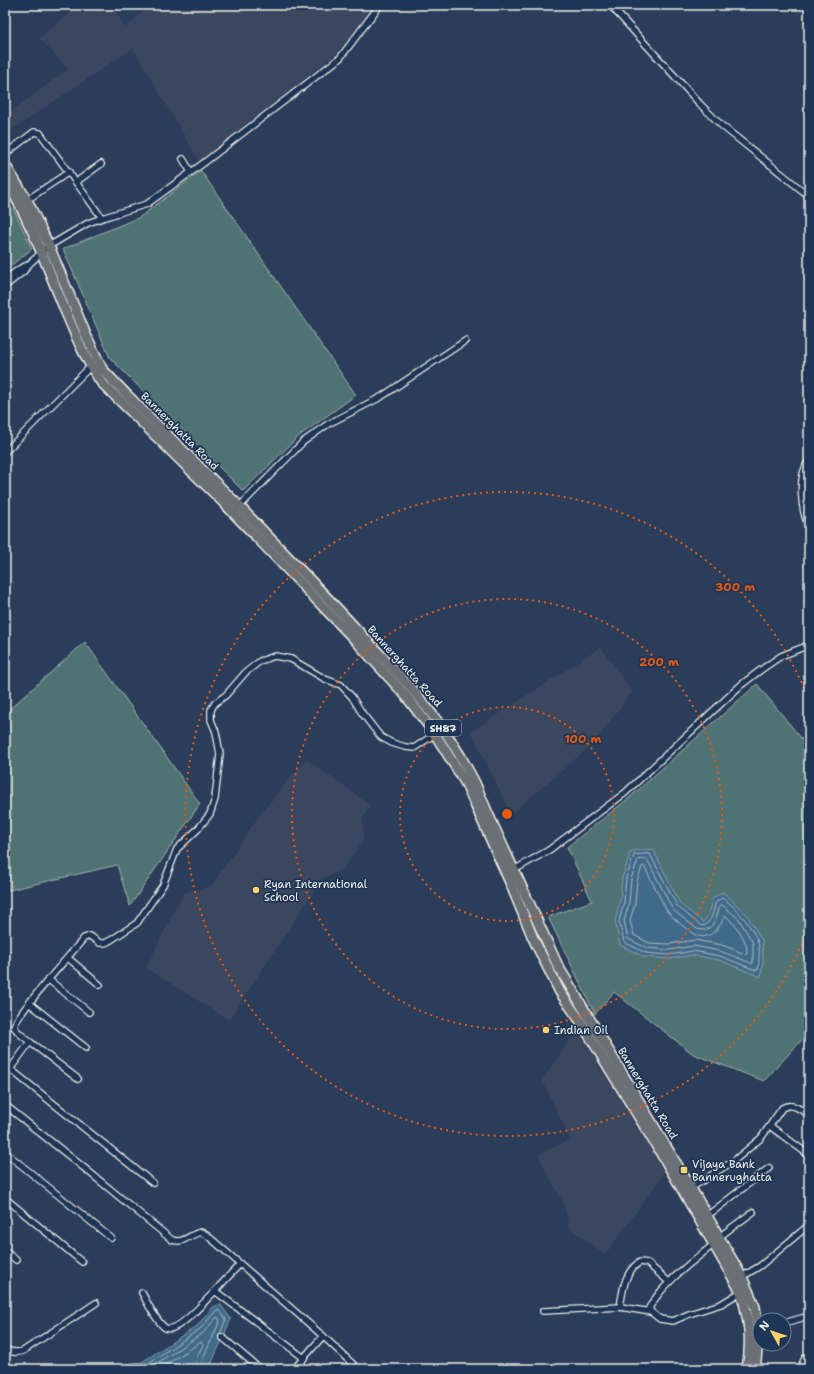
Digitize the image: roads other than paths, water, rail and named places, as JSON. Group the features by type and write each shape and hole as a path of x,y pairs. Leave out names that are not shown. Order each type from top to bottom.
{"main road":[{"name":"Bannerghatta Road","path":"5,165 27,200 78,340 90,367 101,382 179,458 236,509 333,604 412,689 443,728 475,783 558,966 620,1077 755,1307 756,1312"},
{"name":"Bannerghatta Road","path":"5,179 45,249 102,369 236,509 406,696 435,734 464,782 509,880 533,938 560,992 620,1077 691,1188 707,1216 716,1241"},
{"name":"Bannerghatta Road","path":"738,1279 748,1314 750,1333 747,1369"},
{"name":"Bannerghatta Road","path":"754,1369 757,1352"}],"street":[{"path":"5,286 24,271 45,249 88,223 147,204 191,172 340,58 380,5"},
{"path":"610,5 721,125 809,196"},
{"path":"5,154 34,132 40,133 102,218"},
{"path":"183,158 191,172"},
{"path":"76,182 100,164"},
{"path":"27,200 69,172"},
{"path":"5,279 21,268 28,266"},
{"path":"236,509 303,442 328,424 381,397 465,341"},
{"path":"5,452 90,367"},
{"path":"809,460 804,470 801,483 805,515 809,528"},
{"path":"514,870 550,850 625,793 741,685 780,656 809,645"},
{"path":"78,1079 19,1033 14,1027 15,1022 29,1003 86,937 93,937 100,943 105,943 137,923 163,885 177,848 198,829 210,814 215,799 220,754 216,732 211,720 211,710 245,673 260,661 275,656 287,658 340,685 352,697 362,713 381,737 392,743 404,747 414,748 435,734"},
{"path":"68,958 100,985"},
{"path":"49,980 88,1012"},
{"path":"29,1003 86,1048"},
{"path":"5,1076 30,1042"},
{"path":"10,1069 153,1184"},
{"path":"691,1188 735,1160 761,1138 782,1108 787,1105 792,1105 809,1114"},
{"path":"5,1106 83,1167 172,1240 181,1242 195,1233 201,1232 208,1236 323,1336 358,1369"},
{"path":"770,1126 809,1155"},
{"path":"5,1152 111,1238"},
{"path":"707,1216 769,1168"},
{"path":"5,1198 82,1262"},
{"path":"651,1312 650,1308 656,1296 669,1282 716,1241 753,1212"},
{"path":"738,1279 760,1266 809,1225"},
{"path":"5,1251 16,1260"},
{"path":"620,1307 623,1286 628,1273 640,1262 647,1263 669,1282"},
{"path":"142,1294 157,1318 165,1328 169,1330 178,1327 185,1321 240,1264"},
{"path":"215,1291 304,1358"},
{"path":"543,1311 620,1307 651,1312 660,1319 672,1321 721,1304 741,1292"},
{"path":"5,1349 16,1353 22,1351 96,1303"},
{"path":"792,1321 809,1316"},
{"path":"294,1369 323,1336"},
{"path":"222,1337 260,1369"},
{"path":"800,1369 805,1358"}],"water":[{"path":"653,849 680,904 703,922 708,916 712,899 723,892 746,914 762,940 763,961 761,977 719,960 692,955 670,959 644,957 620,945 615,921 620,901 622,878 631,851"},
{"path":"220,1304 231,1319 209,1369 90,1369 142,1362 197,1326 212,1308"}],"place":[{"name":"Ryan International School","path":"256,890"},
{"name":"Indian Oil","path":"546,1030"},
{"name":"Vijaya Bank Bannerughatta","path":"684,1170"}]}
